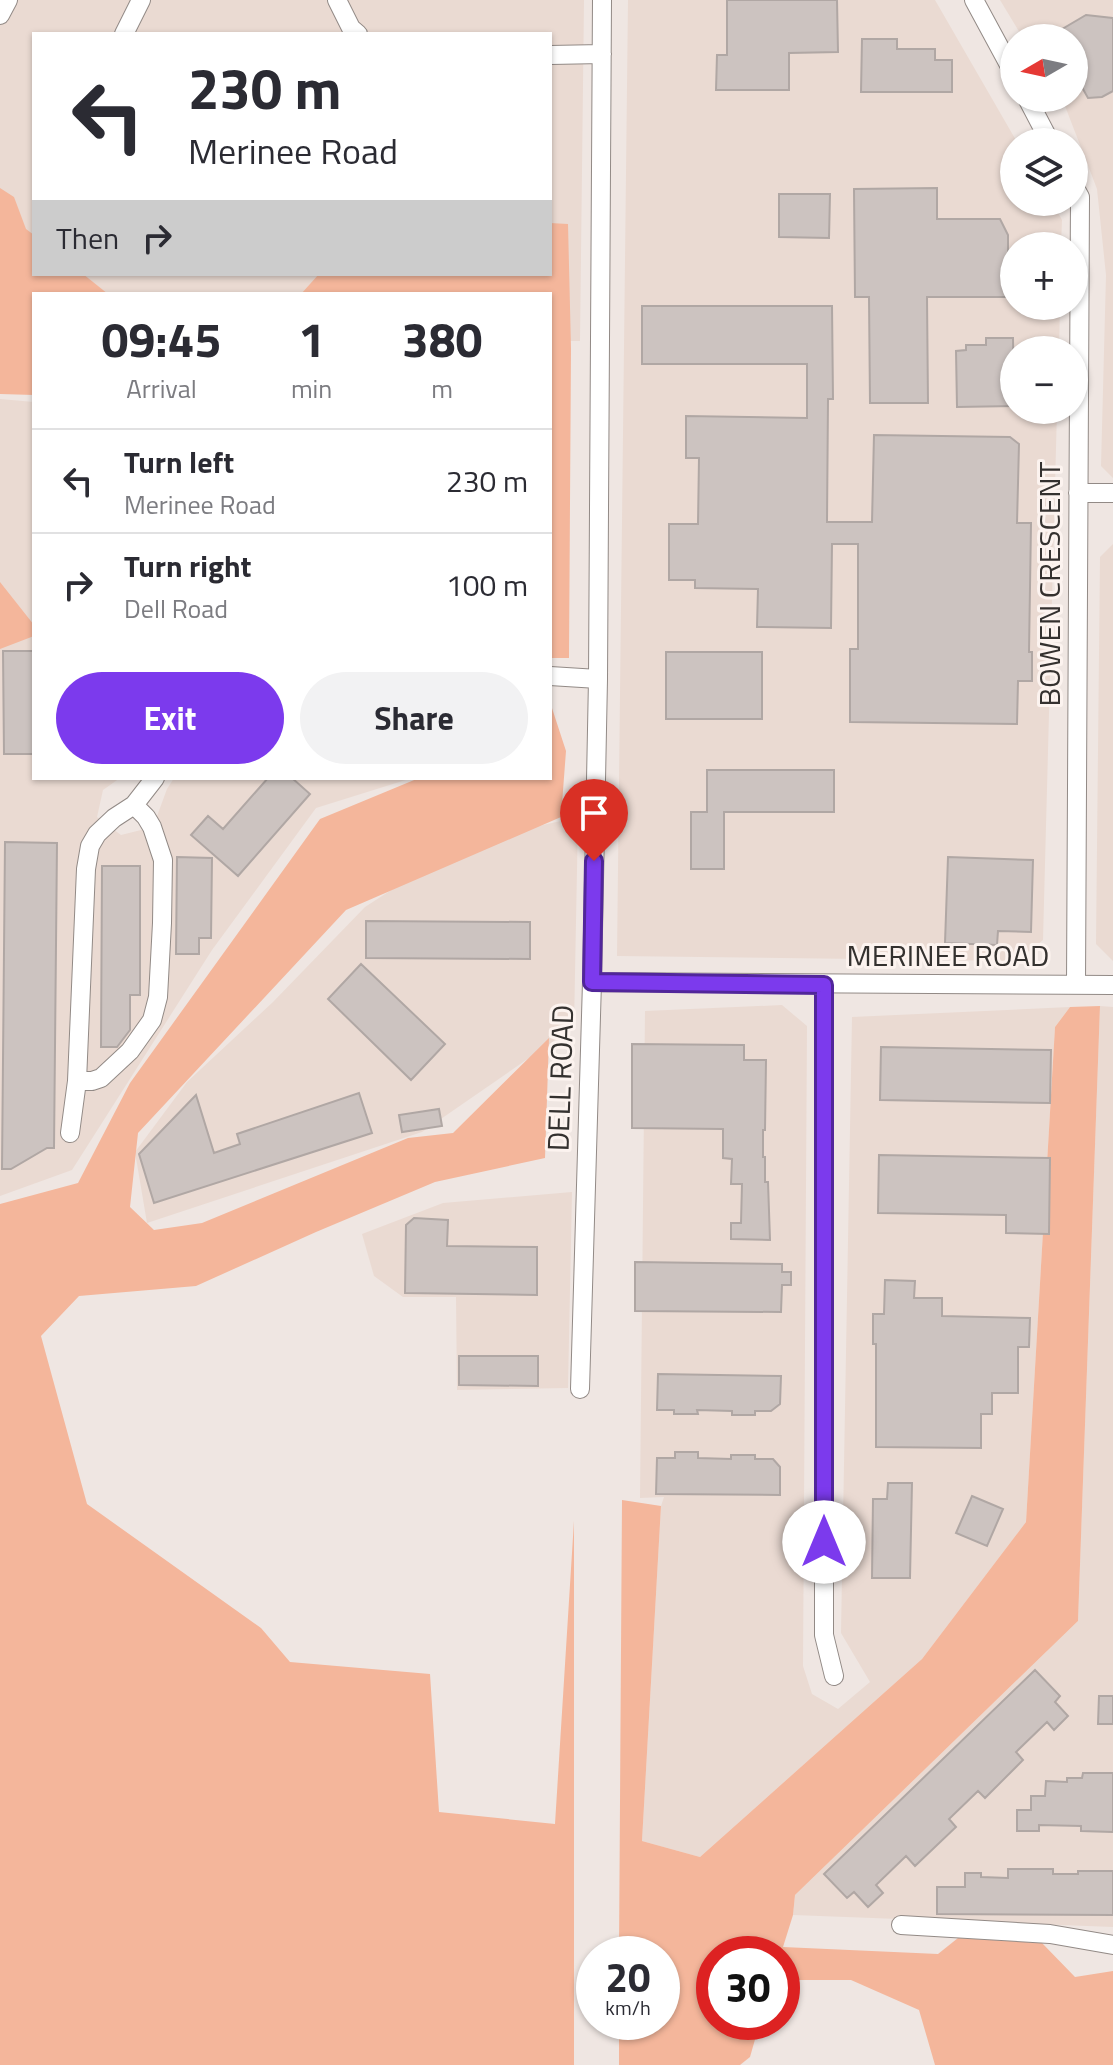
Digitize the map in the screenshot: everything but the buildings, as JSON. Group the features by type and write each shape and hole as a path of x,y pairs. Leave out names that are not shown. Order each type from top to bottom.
{"street":[{"path":"0,15 8,0"},
{"path":"125,32 141,0"},
{"path":"337,0 356,32"},
{"name":"DELL ROAD","path":"580,1389 598,679 602,0"},
{"path":"974,0 1000,48"},
{"path":"552,55 602,54"},
{"name":"BOWEN CRESCENT","path":"1076,984 1080,216"},
{"path":"1078,493 1113,493"},
{"path":"552,676 598,679"},
{"path":"70,1133 77,1081 86,869 90,846 107,824 134,805 153,780"},
{"path":"77,1081 101,1078 130,1051 152,1020 158,997 163,860 152,827 134,805"},
{"name":"MERINEE ROAD","path":"592,982 1113,985"},
{"path":"824,985 824,1635 834,1676"},
{"path":"901,1925 1050,1934 1113,1945"}],"shaded area":[{"path":"0,0 584,0 580,341 552,341 552,292 32,292 32,296 0,334"},
{"path":"628,0 935,0 1009,128 1000,128 1000,216 1060,216 1062,220 1062,232 1000,232 1000,320 1060,320 1059,336 1000,336 1000,424 1057,424 1043,940 1017,961 617,956"},
{"path":"1000,0 1113,0 1113,478 1101,466 1106,275 1097,189 1088,166 1088,128 1073,128 1067,112 1088,112 1088,24 1015,24"},
{"path":"0,188 14,197 26,229 32,234 32,276 86,276 106,292 32,292 32,395 0,394"},
{"path":"552,223 568,224 571,348 569,658 552,658 552,292 303,292 317,276 552,276"},
{"path":"0,399 32,402 32,780 117,780 103,790 97,817 121,835 153,827 173,780 406,780 316,808 212,950 72,1170 0,1196"},
{"path":"1113,544 1113,961 1096,944 1100,557"},
{"path":"0,582 32,622 32,637 0,649"},
{"path":"552,708 566,751 561,817 346,910 138,1133 130,1207 154,1230 202,1223 408,1138 453,1133 549,1038 545,1158 435,1182 196,1286 79,1296 41,1336 87,1504 261,1628 290,1662 430,1674 439,1812 555,1824 574,1521 574,2065 0,2065 0,1204 78,1183 130,1083 320,819 414,780 552,780"},
{"path":"578,817 574,1027 422,1132 147,1223 135,1152 187,1082 273,1002 365,907 464,843"},
{"path":"782,1005 807,1026 803,1666 812,1694 838,1709 870,1682 841,1633 852,1017 1070,1007 1055,1027 1026,1522 922,1659 700,1857 642,1841 661,1506 664,1497 640,1498 645,1011"},
{"path":"1100,1006 1113,1007 1113,1927 793,1915 795,1895 1078,1621"},
{"path":"1100,1006 1078,1621 795,1895 786,1936 696,1936 696,2040 755,2040 750,2057 740,2065 619,2065 619,2040 680,2040 680,1936 619,1936 622,1500 661,1506 642,1841 700,1857 922,1659 1026,1522 1055,1027 1070,1007"},
{"path":"572,1192 568,1388 457,1390 456,1297 403,1297 374,1276 362,1234 443,1203"},
{"path":"958,1938 1042,1943 1075,1977 1113,1971 1113,2065 935,2065 919,2010 851,1980 800,1980 800,1948 938,1954"}],"route":[{"path":"594,861 592,982 824,985 824,1542"}]}
